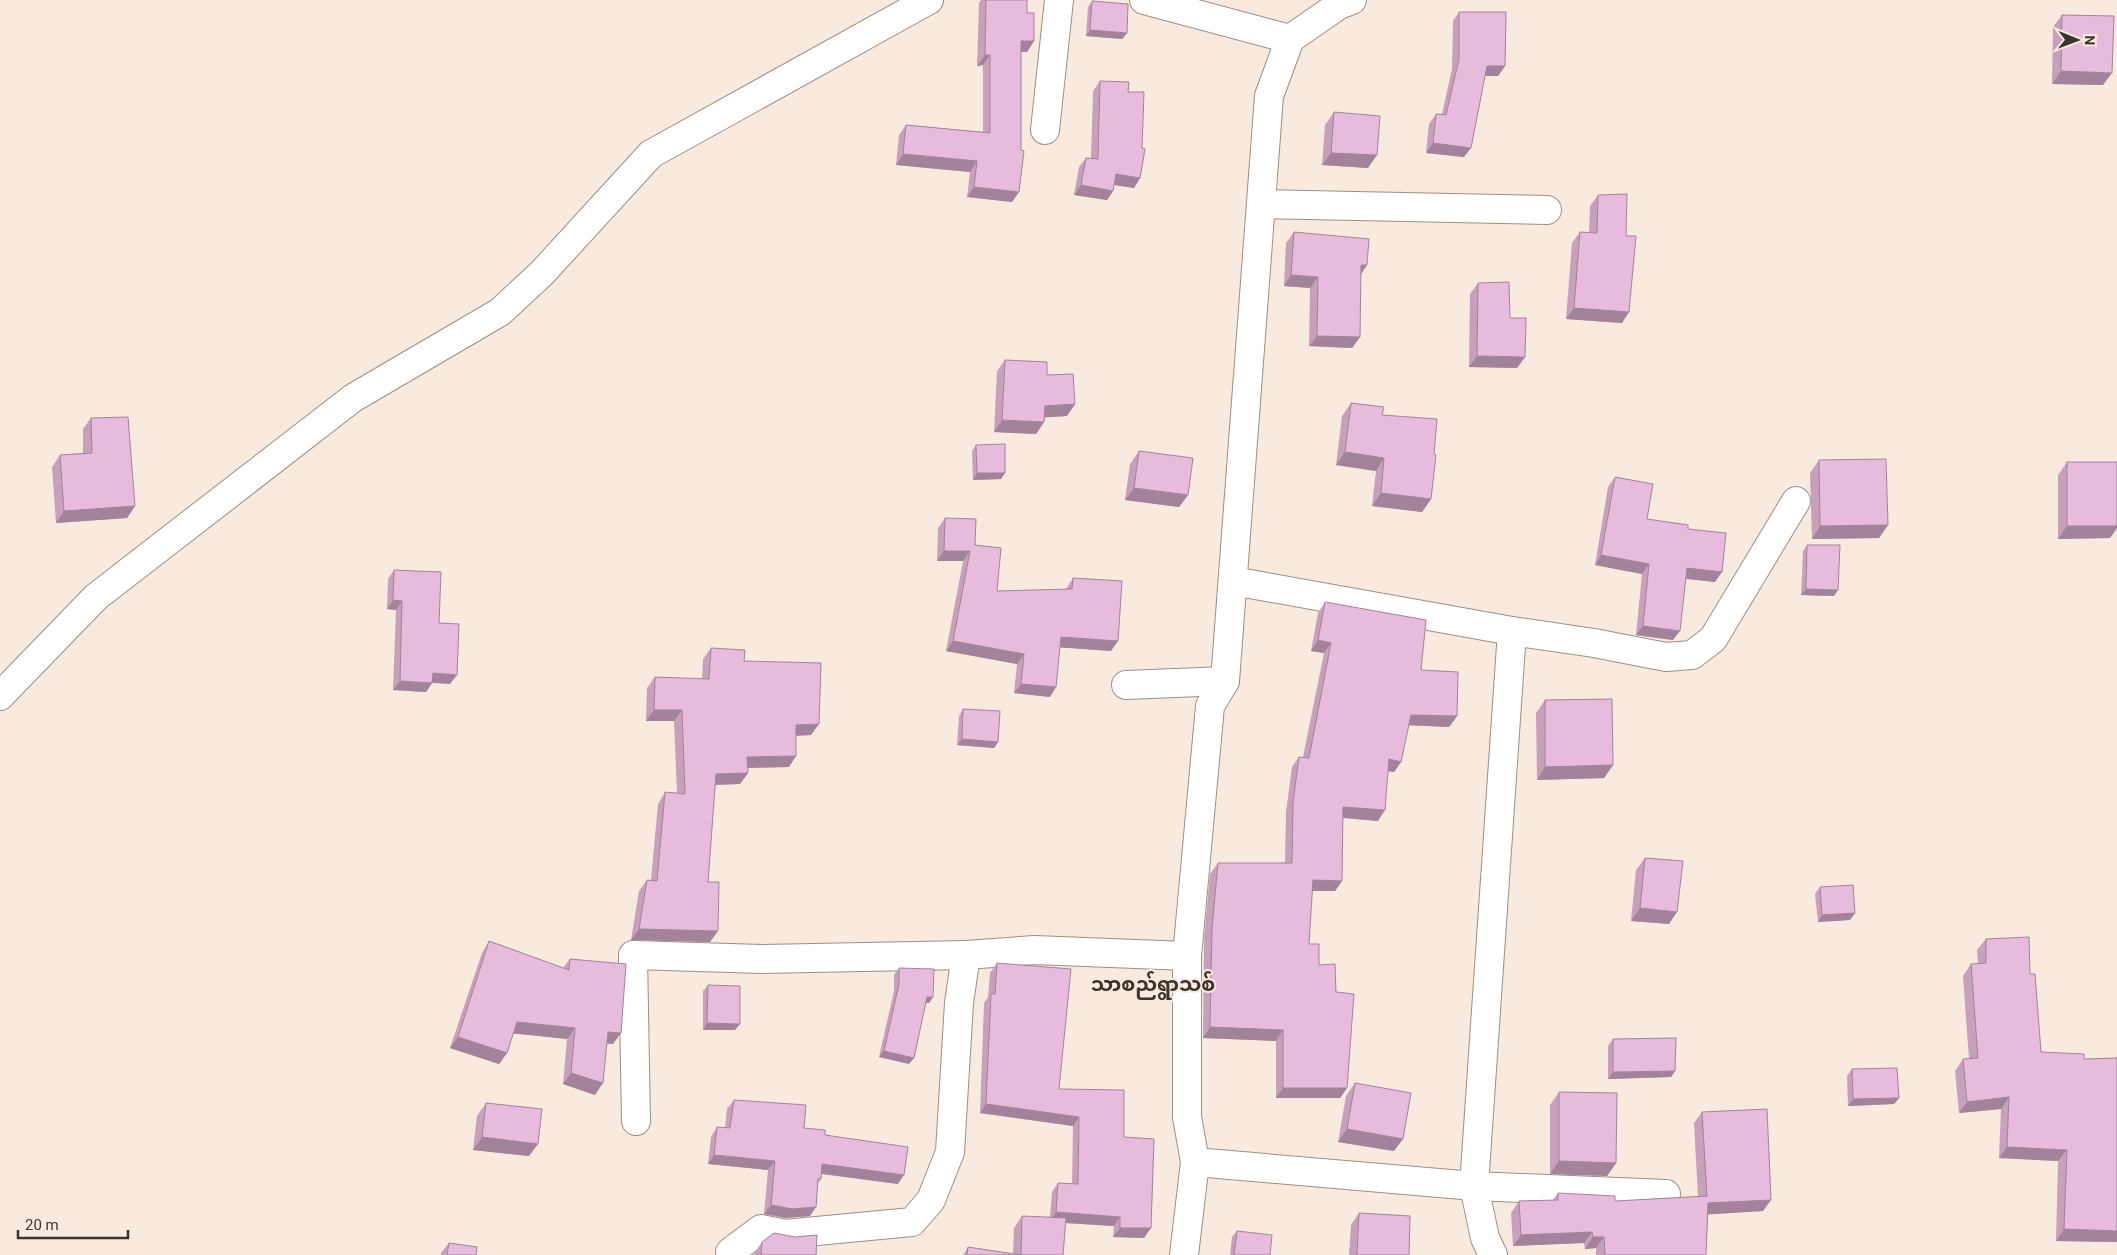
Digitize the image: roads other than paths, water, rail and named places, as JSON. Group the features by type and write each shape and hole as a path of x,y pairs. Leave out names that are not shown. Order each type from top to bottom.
{"street":[{"path":"0,696 96,597 353,398 500,312 542,273 651,154 929,0"},
{"path":"1045,130 1059,0"},
{"path":"1144,0 1290,39"},
{"path":"1184,1255 1195,1162 1187,1118 1187,956 1210,706 1225,681 1269,96 1290,39 1339,5 1352,0"},
{"path":"1261,204 1547,210"},
{"path":"1232,581 1666,657 1692,655 1713,639 1796,501"},
{"path":"1493,1255 1485,1238 1474,1186 1512,631"},
{"path":"1126,685 1225,681"},
{"path":"636,1121 633,956 762,959 966,955 1034,950 1187,956"},
{"path":"731,1255 730,1252 762,1229 785,1234 912,1222 931,1200 950,1152 959,1003 966,955"},
{"path":"1195,1162 1474,1186 1666,1194"}],"district":[{"name":"သာစည်ရွာသစ်","path":"1153,984"}]}
